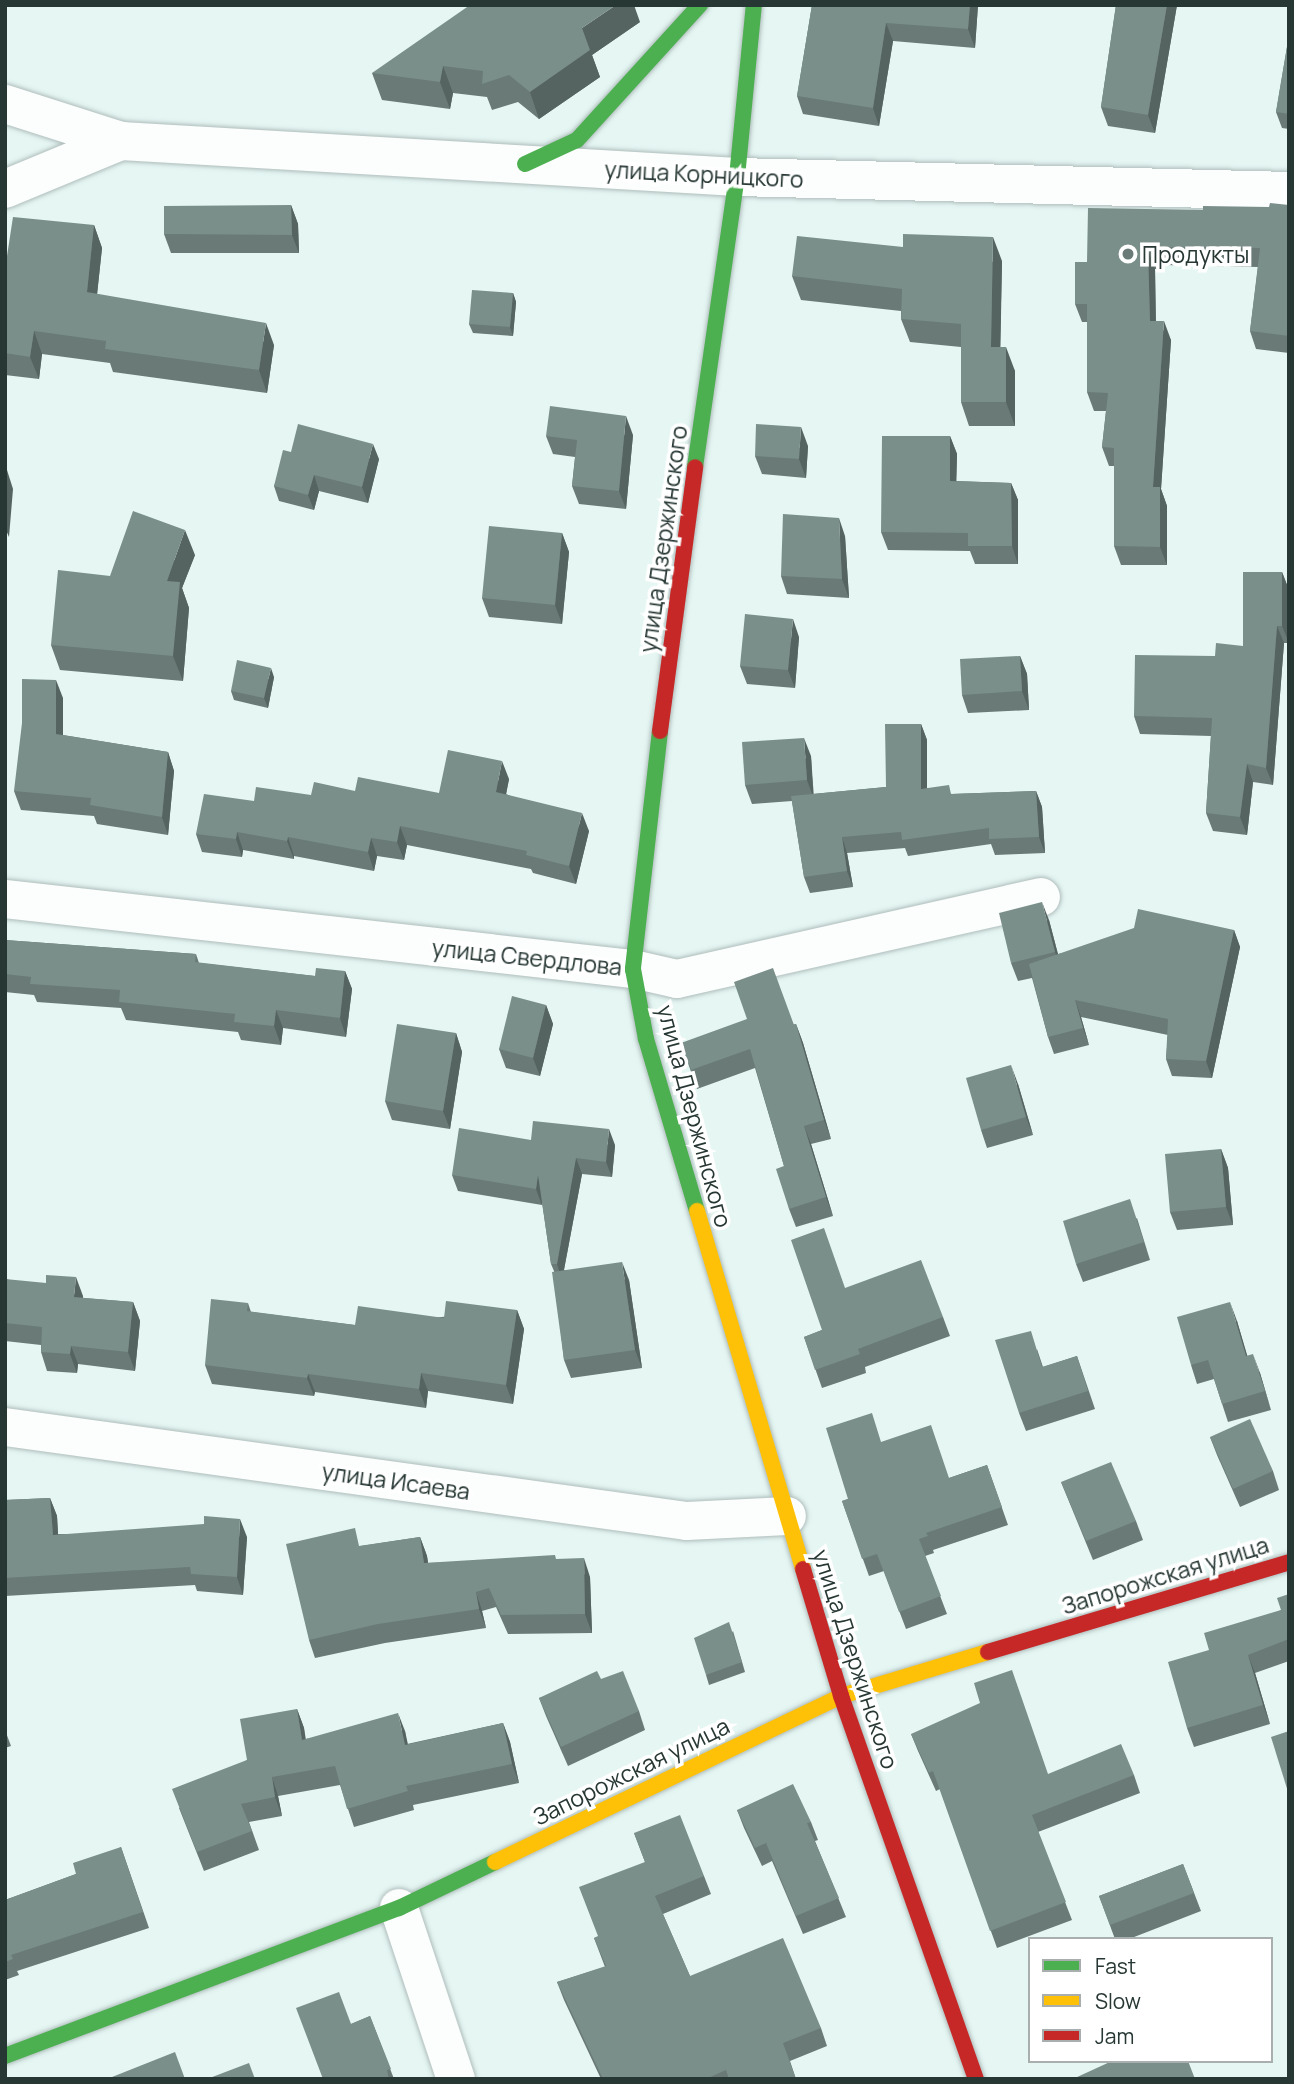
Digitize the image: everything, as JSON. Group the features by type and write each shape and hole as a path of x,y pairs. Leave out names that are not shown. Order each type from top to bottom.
{"street":[{"path":"525,164 577,140 699,5"},
{"name":"улица Дзержинского","path":"754,5 737,177 671,635 633,969 646,1039 841,1696 976,2079"},
{"name":"улица Корницкого","path":"5,104 121,141 737,177 1289,191"},
{"name":"улица Корницкого","path":"5,190 121,141"},
{"name":"улица Свердлова","path":"5,899 633,969 677,979 1041,897"},
{"name":"улица Исаева","path":"5,1427 687,1521 787,1516"},
{"name":"Запорожская улица","path":"5,2056 399,1908 841,1696 1289,1562"},
{"path":"399,1908 456,2079"}],"building":[{"path":"470,5 616,5 582,28 590,50 530,92 509,75 482,84 483,71 443,66 440,82 372,73"},
{"path":"812,5 970,5 968,29 886,23 873,108 797,96"},
{"path":"1116,5 1167,5 1148,115 1101,107"},
{"path":"1289,35 1289,114 1276,112"},
{"path":"1270,203 1289,205 1289,336 1250,331 1260,248 1156,247 1156,250 1148,250 1150,321 1164,321 1153,487 1160,487 1160,547 1114,546 1114,448 1102,447 1108,393 1087,392 1087,304 1075,304 1075,262 1087,262 1088,208 1203,210 1203,206 1269,207"},
{"path":"291,205 292,235 164,234 164,206"},
{"path":"13,217 94,225 87,292 266,323 259,370 105,349 106,341 34,331 30,357 5,353 5,269"},
{"path":"903,234 993,237 991,347 1006,347 1006,402 961,402 961,324 901,319 902,289 792,276 797,236 903,247"},
{"path":"472,290 513,293 510,327 469,324"},
{"path":"550,406 626,416 619,491 572,486 577,440 546,436"},
{"path":"298,424 373,444 362,487 314,475 308,495 274,486 283,450 291,452"},
{"path":"756,424 801,427 799,459 755,456"},
{"path":"882,436 950,436 950,481 1011,483 1012,546 968,546 968,533 881,532"},
{"path":"133,511 185,530 167,581 180,582 173,656 51,645 58,570 110,576"},
{"path":"783,514 839,518 842,579 781,576"},
{"path":"489,526 562,533 555,605 482,598"},
{"path":"1243,572 1282,572 1282,626 1277,626 1266,768 1247,764 1240,817 1206,813 1212,718 1134,716 1135,655 1215,656 1216,643 1243,646"},
{"path":"745,614 793,619 788,670 740,666"},
{"path":"1020,656 1022,691 962,695 960,659"},
{"path":"237,660 271,668 264,698 231,691"},
{"path":"22,679 56,680 56,734 168,752 162,817 90,805 91,798 14,791 22,723"},
{"path":"885,724 921,724 921,789 949,785 951,794 1036,791 1039,837 989,839 989,828 902,840 901,832 842,837 847,871 804,877 791,796 886,787"},
{"path":"804,738 807,780 745,785 742,742"},
{"path":"448,750 502,761 496,792 582,813 569,866 526,855 527,851 400,826 397,842 371,838 368,852 288,837 287,841 237,832 236,839 196,834 204,794 254,801 256,787 311,795 314,782 355,791 358,777 439,793"},
{"path":"1042,902 1055,952 1011,963 999,913"},
{"path":"1138,909 1234,930 1206,1061 1166,1059 1168,1019 1075,1000 1083,1028 1048,1037 1029,964 1134,928"},
{"path":"5,940 196,954 195,962 315,976 316,968 345,971 340,1018 276,1010 274,1026 234,1022 235,1014 119,1002 120,990 30,984 31,977 5,974"},
{"path":"773,968 794,1025 796,1024 824,1120 804,1126 826,1197 789,1209 776,1169 784,1166 750,1049 691,1070 681,1043 747,1019 734,982"},
{"path":"512,996 546,1005 533,1058 499,1049"},
{"path":"397,1024 456,1033 443,1111 385,1101"},
{"path":"1011,1065 1026,1117 981,1130 966,1078"},
{"path":"533,1121 609,1129 606,1162 576,1158 557,1264 551,1264 538,1175 536,1189 452,1175 459,1128 531,1140"},
{"path":"1221,1149 1226,1207 1170,1212 1165,1154"},
{"path":"1130,1199 1144,1242 1076,1264 1063,1221"},
{"path":"824,1228 845,1288 921,1260 943,1317 858,1349 860,1354 815,1370 804,1337 822,1330 791,1240"},
{"path":"622,1262 635,1350 564,1360 552,1272"},
{"path":"46,1275 76,1277 74,1297 133,1302 128,1352 71,1346 70,1354 41,1352 42,1327 5,1323 5,1279 46,1283"},
{"path":"211,1299 248,1303 247,1311 355,1325 358,1306 444,1318 446,1301 517,1310 506,1385 421,1373 419,1389 308,1374 307,1378 205,1365"},
{"path":"1230,1302 1246,1356 1253,1354 1265,1391 1222,1404 1208,1360 1191,1365 1177,1317"},
{"path":"1031,1331 1042,1367 1077,1356 1088,1391 1019,1413 995,1340"},
{"path":"872,1413 881,1442 931,1425 949,1478 987,1465 1002,1507 926,1533 928,1536 919,1539 941,1596 899,1612 877,1554 862,1559 842,1501 848,1499 826,1428"},
{"path":"1250,1419 1273,1471 1233,1489 1210,1437"},
{"path":"1111,1462 1136,1521 1086,1541 1061,1482"},
{"path":"50,1498 53,1535 204,1524 204,1516 240,1519 237,1577 191,1574 190,1567 5,1578 5,1500"},
{"path":"355,1528 359,1546 420,1537 424,1563 555,1555 556,1559 584,1558 585,1614 501,1615 489,1588 476,1592 479,1609 378,1624 309,1640 286,1544"},
{"path":"1289,1594 1289,1639 1248,1655 1263,1705 1187,1728 1168,1662 1209,1650 1204,1633 1281,1610 1277,1598"},
{"path":"729,1622 742,1662 706,1675 694,1638"},
{"path":"1012,1670 1048,1774 1121,1744 1134,1775 1032,1815 1066,1902 990,1931 933,1771 929,1773 911,1734 980,1703 974,1683"},
{"path":"597,1671 601,1679 623,1671 639,1711 561,1747 539,1698"},
{"path":"297,1709 302,1740 398,1713 405,1745 503,1723 512,1764 406,1786 408,1791 347,1809 335,1766 272,1777 275,1797 241,1804 252,1831 197,1852 172,1789 247,1760 240,1719"},
{"path":"1289,1731 1289,1795 1271,1737"},
{"path":"793,1784 811,1822 807,1823 839,1898 796,1916 766,1843 755,1848 737,1810"},
{"path":"680,1815 704,1876 655,1896 690,1976 783,1938 821,2028 783,2043 796,2079 729,2079 726,2070 706,2079 603,2079 557,1982 606,1966 594,1938 598,1936 579,1887 645,1862 634,1833"},
{"path":"121,1847 143,1912 11,1955 13,1959 5,1962 5,1900 76,1874 73,1863"},
{"path":"1183,1864 1194,1893 1110,1925 1099,1896"},
{"path":"339,1992 351,2024 370,2016 391,2069 387,2070 389,2079 323,2079 296,2008"},
{"path":"175,2052 185,2079 107,2079"},
{"path":"249,2063 255,2079 207,2079"},
{"path":"1108,2063 1189,2063 1195,2079 1076,2079"}],"traffic: fast":[{"path":"525,164 577,140 700,5"},
{"path":"695,467 737,177 754,5"},
{"path":"660,731 633,969 646,1039 697,1211"},
{"path":"5,2056 399,1908 495,1862"}],"traffic: slow":[{"path":"697,1211 803,1569"},
{"path":"495,1862 841,1696 988,1652"}],"traffic: jam":[{"path":"660,731 695,467"},
{"path":"988,1652 1289,1562"},
{"path":"803,1569 841,1696 976,2079"}],"place":[{"name":"Продукты","path":"1128,254"}]}
